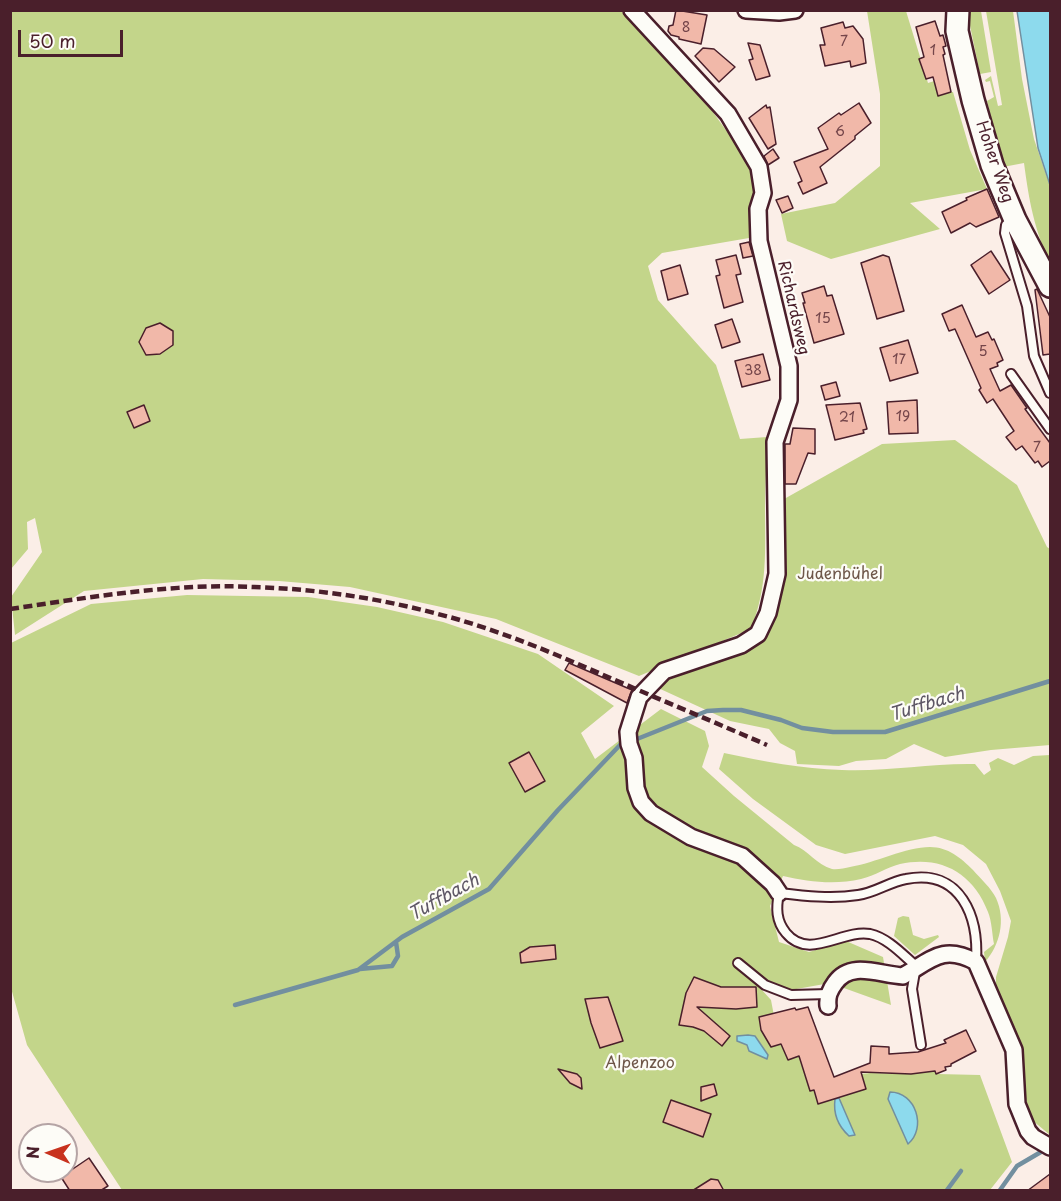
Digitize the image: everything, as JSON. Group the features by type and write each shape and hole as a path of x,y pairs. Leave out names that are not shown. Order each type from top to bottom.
{"street":[{"name":"Richardsweg","path":"632,10 728,114 759,167 763,193 758,209 759,241 789,366 789,400 775,442 777,574 768,613 758,634 741,645 664,670 639,697 627,732 634,758 636,788 641,802 651,813 691,837 742,856 773,884 779,893"},
{"path":"746,10 779,12 795,10"},
{"name":"Hoher Weg","path":"946,10 957,20 968,81 989,157 1015,220 1050,286"},
{"path":"828,1000 839,977 845,973 869,969 903,976 916,966 948,953 976,962 1014,1050 1017,1104 1028,1131 1033,1137 1050,1147"}],"lane":[{"path":"1015,220 1006,225 1005,233 1027,306 1034,356 1050,393"},
{"path":"1011,374 1050,429"},
{"path":"921,1045 912,988 916,966 880,937 872,934 857,933 815,945 796,942 788,936 778,920 779,893 812,896 858,895 902,880 917,877 933,878 958,892 968,907 974,926 976,962"},
{"path":"738,963 765,986 791,995 828,1000"}],"green space":[{"path":"11,11 621,11 679,65 751,165 756,187 749,238 662,253 648,266 658,300 716,365 740,439 767,437 763,583 751,629 639,676 496,619 350,587 279,581 203,579 84,591 15,635 11,597 42,552 35,518 27,522 28,549 11,569"},
{"path":"867,11 906,11 928,83 947,77 970,150 987,189 910,203 940,229 831,259 787,241 781,214 835,203 880,166 880,94"},
{"path":"967,11 981,11 991,72 980,74"},
{"path":"986,11 1013,11 1022,79 1034,139 1050,186 1050,264 1033,214 1024,163 1003,167 987,101 994,97 990,81 985,80 991,76 998,106 1002,105"},
{"name":"Judenbühel","path":"955,440 1017,485 1050,549 1050,745 945,757 914,744 886,759 856,761 839,766 797,764 795,751 780,743 769,729 730,721 656,687 666,675 770,623 777,503 882,444"},
{"name":"Alpenzoo","path":"187,595 308,597 377,607 443,622 538,654 614,706 581,733 595,759 661,709 705,731 709,746 702,767 794,845 827,867 834,869 860,865 911,850 930,847 943,849 959,857 989,887 999,906 1001,923 998,940 985,962 984,952 994,944 988,912 982,898 964,877 954,870 929,862 915,862 895,865 866,878 842,882 812,881 783,876 770,906 779,942 809,952 846,941 883,957 891,1005 830,983 791,990 752,979 771,1000 774,1016 779,1015 779,1012 808,1007 834,1077 870,1073 911,1074 935,1071 937,1074 980,1075 1012,1162 990,1190 122,1190 27,1045 11,988 11,643 91,604"},
{"path":"724,753 768,762 842,770 975,764 984,775 991,770 989,763 998,758 1014,765 1033,756 1050,755 1050,1135 1032,1120 1025,1095 1023,1054 996,991 996,977 1011,921 1000,891 986,864 963,845 935,836 845,854 816,845 753,799 719,769"},
{"path":"909,917 913,935 924,939 938,935 939,937 915,955 894,936 898,918"}],"water":[{"path":"1017,11 1050,11 1050,185 1038,148"},
{"path":"737,1036 755,1036 768,1055 767,1059 749,1051 747,1045 737,1041"},
{"path":"890,1092 906,1098 916,1112 917,1129 908,1144 888,1099"},
{"path":"839,1098 855,1135 849,1136 837,1119 835,1099"}],"building":[{"path":"676,10 707,15 701,44 679,39 668,31 669,26 673,25"},
{"path":"935,21 946,46 943,47 945,54 943,55 951,92 938,96 933,77 926,79 919,59 924,57 916,27"},
{"path":"843,22 845,28 853,26 863,39 866,63 851,67 850,61 825,66 820,45 825,45 821,28"},
{"path":"748,43 760,45 770,76 756,80 749,60 753,59"},
{"path":"703,48 714,49 735,67 719,82 695,56"},
{"path":"859,103 871,123 820,167 827,183 803,194 798,183 802,181 794,162 828,149 818,128 839,113 841,115"},
{"path":"766,105 767,108 770,107 776,144 768,149 749,118"},
{"path":"773,149 779,158 768,165 764,156"},
{"path":"987,189 999,217 976,227 970,223 951,233 942,212"},
{"path":"788,196 793,208 782,213 776,200"},
{"path":"749,242 753,256 743,258 740,244"},
{"path":"991,251 1010,280 989,294 971,265"},
{"path":"736,255 741,274 736,275 743,302 724,308 716,276 720,275 716,260"},
{"path":"883,255 889,257 904,311 877,319 861,263"},
{"path":"680,265 688,294 668,300 661,271"},
{"path":"824,286 827,296 832,295 844,334 814,343 802,293"},
{"path":"1037,289 1050,317 1050,354 1043,355 1035,290"},
{"path":"962,305 976,337 988,332 992,340 994,339 1003,360 997,363 998,366 990,369 1000,391 1011,385 1050,443 1050,461 1042,467 1038,461 1035,463 1022,446 1016,450 1006,437 1014,431 993,399 987,403 979,390 981,388 955,329 949,331 942,314"},
{"path":"732,319 740,342 722,348 715,325"},
{"path":"160,323 173,331 173,345 160,354 146,355 139,342 146,328"},
{"path":"908,340 918,373 890,381 880,348"},
{"path":"763,354 770,380 742,387 735,361"},
{"path":"836,382 840,396 825,400 821,386"},
{"path":"917,400 918,433 889,434 887,402"},
{"path":"860,403 867,429 863,430 864,433 835,440 826,405"},
{"path":"144,405 150,421 134,428 127,412"},
{"path":"793,428 815,429 815,454 808,453 796,484 785,484 785,444 790,444"},
{"path":"569,663 632,690 627,703 565,670"},
{"path":"529,752 545,781 525,792 509,763"},
{"path":"555,945 556,959 521,963 520,953 530,947"},
{"path":"694,977 721,987 756,987 757,1007 736,1009 697,1007 730,1036 722,1046 704,1031 679,1025 686,993"},
{"path":"608,997 623,1041 600,1048 585,999"},
{"path":"808,1007 834,1077 870,1063 871,1046 889,1047 889,1054 918,1052 946,1043 944,1040 966,1030 976,1051 936,1074 935,1071 911,1074 861,1072 866,1089 818,1104 814,1090 810,1091 799,1056 788,1060 781,1044 771,1047 761,1030 759,1017"},
{"path":"558,1069 577,1074 581,1078 582,1089 570,1083"},
{"path":"714,1084 717,1095 701,1101 701,1087"},
{"path":"671,1100 711,1114 703,1137 663,1122"},
{"path":"89,1158 108,1186 100,1191 70,1191 65,1183 78,1183 78,1165"},
{"path":"1050,1174 1050,1191 1027,1191"},
{"path":"711,1179 718,1180 724,1191 692,1191"}],"waterway":[{"name":"Tuffbach","path":"637,739 707,711 723,710 741,710 802,728 833,732 885,732 1050,681"},
{"name":"Tuffbach","path":"235,1005 358,970 402,937 489,889 558,810 620,745"},
{"path":"360,969 392,966 398,956 396,942"},
{"path":"1000,1190 1017,1166 1046,1149"},
{"path":"947,1190 961,1171"}],"railway":[{"path":"10,609 132,592 223,586 324,592 393,603 460,620 503,634 767,745"}]}
